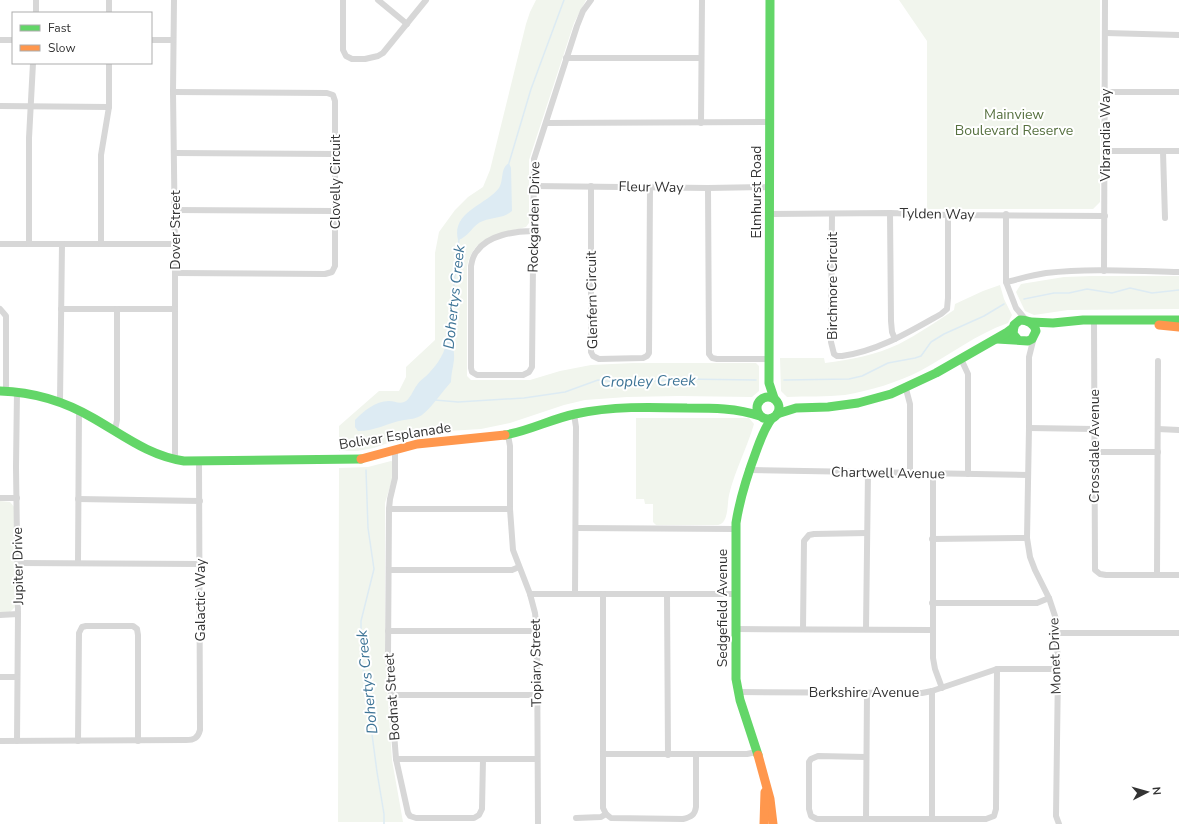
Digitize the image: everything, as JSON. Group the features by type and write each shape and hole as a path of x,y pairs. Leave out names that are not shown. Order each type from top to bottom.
{"street":[{"path":"36,0 36,12"},
{"path":"109,0 109,12"},
{"name":"Dover Street","path":"174,0 175,460"},
{"path":"343,0 343,50 346,56 352,59 371,59 384,53 426,0"},
{"path":"378,0 407,24"},
{"name":"Rockgarden Drive","path":"533,231 519,232 488,241 482,244 474,255 471,266 471,368 472,372 479,375 523,375 528,372 532,365 534,159 581,16 591,0"},
{"path":"701,123 702,0"},
{"name":"Elmhurst Road","path":"770,0 769,383 775,399"},
{"name":"Vibrandia Way","path":"1104,271 1105,0"},
{"path":"1106,33 1179,35"},
{"path":"0,40 12,40"},
{"path":"152,40 173,40"},
{"path":"566,58 701,58"},
{"path":"29,244 30,106 33,64"},
{"path":"101,244 101,155 109,107 108,64"},
{"name":"Clovelly Circuit","path":"173,92 330,94 335,101 335,266 332,272 329,274 175,273"},
{"path":"1105,92 1179,92"},
{"path":"0,106 109,107"},
{"path":"546,123 770,122"},
{"path":"1105,150 1163,152 1179,151"},
{"path":"1163,152 1165,218"},
{"path":"174,153 335,154"},
{"name":"Fleur Way","path":"533,186 650,186 708,188 770,187"},
{"name":"Glenfern Circuit","path":"591,186 593,356 599,358 643,358 649,353 650,186"},
{"path":"708,188 709,354 712,358 717,359 769,359"},
{"path":"175,210 335,211"},
{"path":"890,213 891,321 892,332 895,339"},
{"name":"Tylden Way","path":"770,214 890,213 1105,216"},
{"name":"Birchmore Circuit","path":"832,214 832,342 834,354 837,356 852,355 876,348 947,310 948,215"},
{"path":"1006,214 1006,282 1016,308 1035,329 1034,336"},
{"path":"0,244 175,244"},
{"path":"60,401 62,244"},
{"path":"1006,282 1044,274 1104,271 1179,272"},
{"path":"1016,308 1013,334 1020,341"},
{"path":"0,309 6,316 3,390"},
{"path":"61,309 175,309"},
{"path":"114,430 117,420 117,309"},
{"path":"793,407 768,419 760,416 757,408 761,399 767,396 793,407 830,407 860,402 906,389 933,376 995,339 1020,320 1053,323 1094,320 1179,320"},
{"name":"Crossdale Avenue","path":"1094,320 1094,567 1096,573 1106,575 1158,575"},
{"path":"1122,320 1179,327"},
{"path":"995,339 1007,338 1020,341 1029,341 1047,325 1053,323"},
{"name":"Monet Drive","path":"1034,336 1029,357 1027,538 1030,557 1049,598 1056,618 1058,669 1056,816 1059,824"},
{"name":"Monet Drive","path":"1020,341 1029,357"},
{"path":"961,359 968,374 968,474"},
{"path":"1158,361 1158,575 1179,575"},
{"name":"Elmhurst Road","path":"761,399 769,383"},
{"path":"906,389 910,404 910,473"},
{"name":"Bolivar Esplanade","path":"3,390 38,394 60,401 79,410 156,455 175,460 199,461 348,460 370,457 417,444 484,439 508,435 574,414 610,409 735,409 760,416"},
{"name":"Jupiter Drive","path":"17,391 17,741"},
{"name":"Bolivar Esplanade","path":"735,409 753,404 761,399"},
{"path":"775,399 779,409 775,416"},
{"path":"78,563 79,410"},
{"path":"574,414 576,427 575,594"},
{"name":"Sedgefield Avenue","path":"760,416 762,433"},
{"name":"Sedgefield Avenue","path":"773,824 770,799 766,783 738,692 736,674 735,594 736,529 738,508 748,470 762,433 775,416"},
{"path":"1029,428 1094,429"},
{"path":"1158,429 1179,430"},
{"name":"Topiary Street","path":"508,435 510,446 510,509 513,550 530,594 535,613 537,631 538,824"},
{"name":"Bodnat Street","path":"395,450 396,474 389,509 388,655 396,759 407,810 410,816 416,818 474,818 480,815 482,809 483,760"},
{"path":"1094,452 1158,452"},
{"name":"Galactic Way","path":"138,741 186,740 196,738 200,730 199,461"},
{"name":"Chartwell Avenue","path":"748,470 1028,475"},
{"path":"866,629 868,472"},
{"path":"933,474 932,630 934,663 942,688"},
{"path":"0,498 17,498"},
{"path":"78,499 200,501"},
{"path":"389,509 510,509"},
{"path":"576,528 736,529"},
{"path":"803,629 804,541 809,535 814,534 867,534"},
{"path":"932,539 1027,538"},
{"path":"18,564 200,564"},
{"path":"388,570 512,570 519,567"},
{"path":"530,594 735,594"},
{"path":"603,594 603,808 606,814 611,818 689,818 695,812 696,807 696,755"},
{"path":"668,594 668,754"},
{"path":"932,603 1037,603 1049,598"},
{"path":"0,615 18,614"},
{"path":"0,741 78,741 138,741 138,635 137,629 133,626 86,626 81,628 79,635 78,741"},
{"path":"735,629 932,630"},
{"path":"388,631 537,631"},
{"path":"1057,633 1179,634"},
{"path":"866,757 811,758 809,762 809,809 811,816 817,819 986,819 994,816 996,810 997,669"},
{"name":"Berkshire Avenue","path":"738,692 922,693 932,692 997,669 1058,669"},
{"path":"0,677 17,677"},
{"path":"932,692 932,819"},
{"path":"866,819 867,693"},
{"path":"391,695 537,695"},
{"path":"603,754 696,755 747,754 756,752"},
{"path":"396,759 537,760"},
{"name":"Sedgefield Avenue","path":"764,824 766,783"},
{"path":"576,818 601,817 606,814"},
{"name":"Monet Drive","path":"1052,824 1056,816"}],"green space":[{"path":"536,0 586,0 574,23 529,160 529,223 526,227 497,234 481,242 470,256 467,267 467,376 471,380 530,380 560,371 591,365 633,363 756,363 759,366 759,391 752,397 679,396 627,397 585,400 564,405 510,423 481,429 432,432 407,436 374,448 357,451 339,451 339,426 379,391 399,391 406,377 406,367 435,340 435,253 439,232 455,210 468,197 483,187 490,170 526,24"},
{"name":"Mainview Boulevard Reserve","path":"899,0 1100,0 1100,202 1093,209 927,209 927,41"},
{"path":"1179,276 1179,309 1068,310 1034,315 1025,311 1016,292 1021,284 1064,277"},
{"path":"1000,285 1004,299 1012,315 1008,323 985,333 912,375 884,386 845,395 787,397 781,391 780,358 824,358 825,363 853,359 872,354 899,344 913,336 954,310 955,304"},
{"path":"636,418 749,418 754,424 729,495 727,513 722,524 656,525 653,522 653,504 645,504 644,499 636,499"},
{"path":"391,461 393,462 393,477 385,503 385,656 392,760 403,822 338,822 339,468 368,467"},
{"path":"0,501 10,502 15,508 15,607 10,612 0,613"}],"shaded area":[{"path":"509,163 511,168 512,211 509,214 498,218 479,223 465,237 458,240 457,230 460,222 464,216 499,188 504,168"},
{"path":"449,331 454,356 451,382 429,408 422,415 415,418 398,421 370,430 358,431 355,427 355,420 370,407 384,401 402,403 408,399 418,383 438,363 445,348"}],"waterway":[{"name":"Dohertys Creek","path":"509,163 531,89 564,0"},
{"name":"Dohertys Creek","path":"449,333 459,239"},
{"name":"Cropley Creek","path":"1024,299 1054,293 1069,293 1087,289 1112,293 1130,288 1152,293 1179,290"},
{"name":"Cropley Creek","path":"784,380 849,379 862,376 888,363 921,356 931,342 944,334 984,316 1004,304"},
{"name":"Cropley Creek","path":"435,400 458,402 524,398 565,392 598,380 625,383 683,379 756,380"},
{"name":"Dohertys Creek","path":"366,470 368,528 374,569 361,621 361,651 384,814 384,824"}],"traffic: fast":[{"path":"770,0 769,383 774,398"},
{"path":"997,339 1028,341 1032,339 1036,331 1032,324 1028,321 1020,320 1014,325 1013,334 1018,340"},
{"path":"1031,322 1053,323 1083,320 1179,320"},
{"path":"777,414 796,408 828,407 858,403 891,394 936,373 1014,327"},
{"path":"0,391 24,393 60,402 82,412 148,450 159,455 184,461 361,459"},
{"path":"768,397 776,400 779,408 776,416 768,419 760,416 757,408 760,400 768,397"},
{"path":"505,435 523,431 575,414 617,408 715,408 742,411 760,416"},
{"path":"758,755 740,700 736,679 736,523 742,494 750,467 763,433 772,418"}],"traffic: slow":[{"path":"1159,325 1179,327"},
{"path":"361,459 417,444 505,435"},
{"path":"758,755 770,799 773,824"},
{"path":"764,824 765,792"}]}
